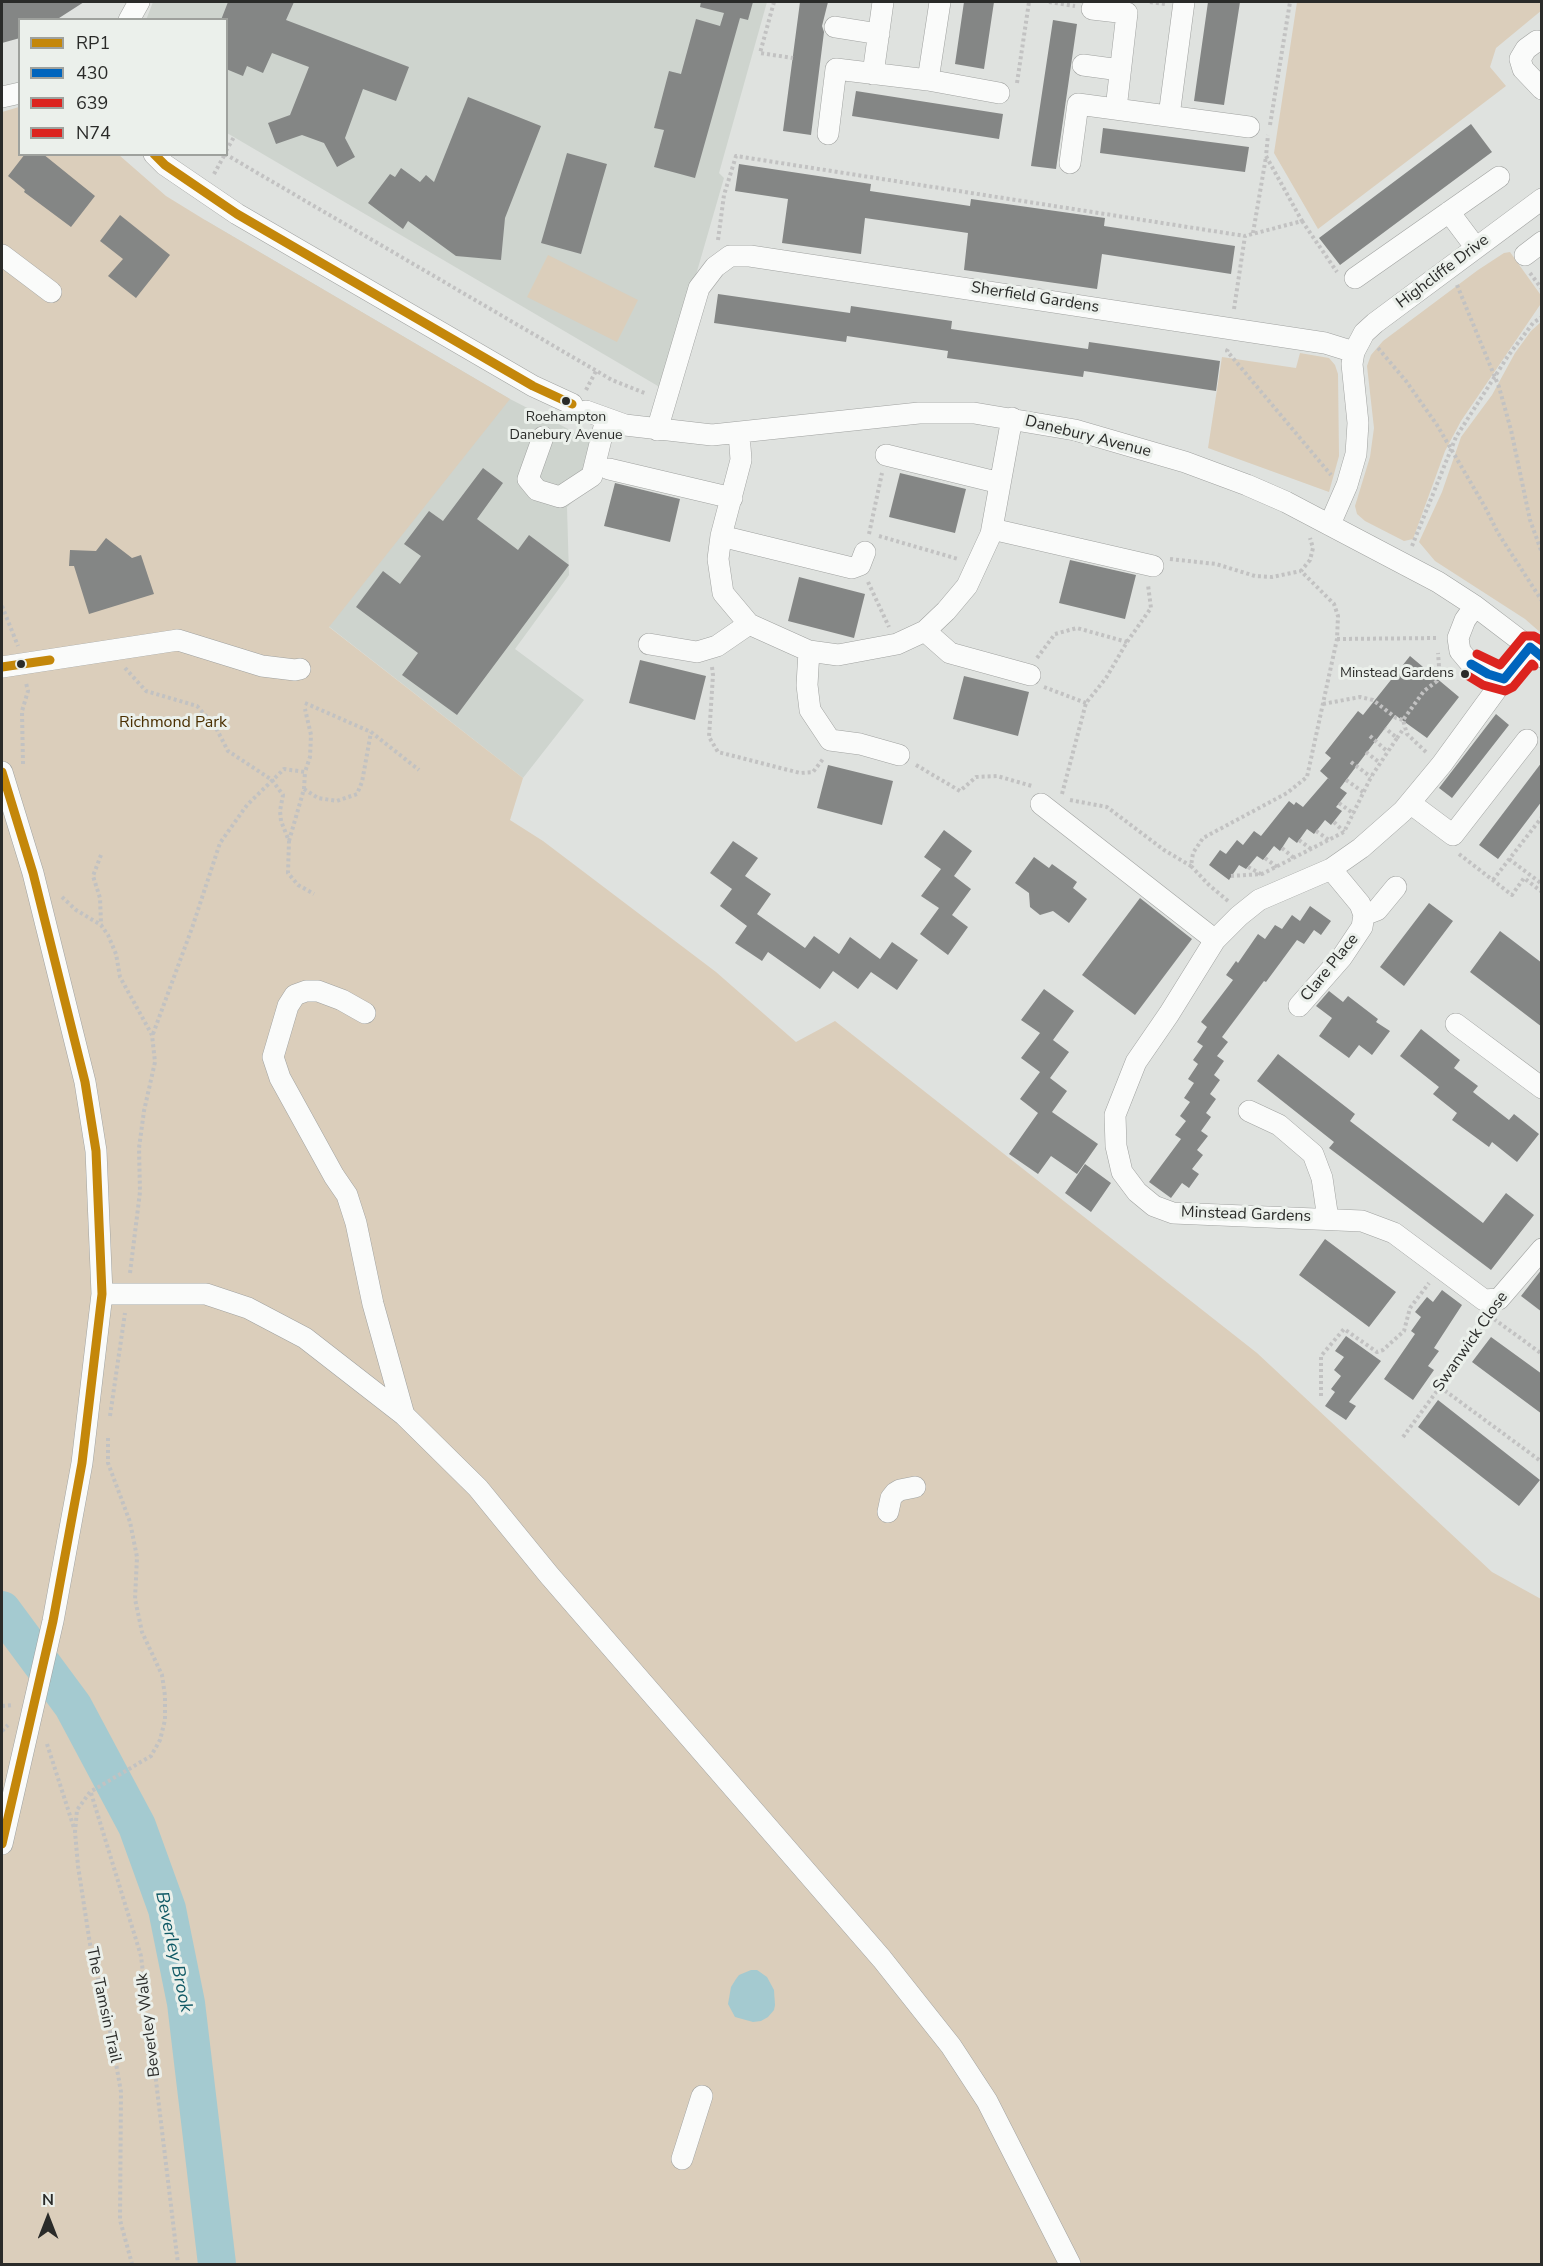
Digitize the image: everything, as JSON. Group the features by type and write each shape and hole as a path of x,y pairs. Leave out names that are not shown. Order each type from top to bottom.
{"street":[{"path":"130,18 139,2"},
{"path":"873,74 883,2"},
{"path":"928,80 940,2"},
{"path":"1169,116 1184,2"},
{"path":"1092,9 1127,13 1116,109"},
{"path":"835,27 879,34"},
{"path":"1542,42 1537,41 1526,49 1520,59 1523,69 1542,88"},
{"path":"1083,65 1120,70"},
{"path":"828,134 836,69 928,80 1007,94"},
{"path":"2,97 18,93"},
{"path":"1070,163 1078,104 1249,127"},
{"name":"Danebury Avenue","path":"156,156 174,172 237,214 533,386 581,403 606,419 625,425 657,430 712,435 870,417 919,413 974,413 1075,430 1185,462 1247,484 1321,528 1438,582 1475,606 1536,652"},
{"path":"1355,278 1499,177"},
{"name":"Highcliffe Drive","path":"1354,352 1364,333 1542,199"},
{"path":"1449,212 1476,248"},
{"path":"2,255 51,292"},
{"name":"Sherfield Gardens","path":"715,267 730,256 750,256 1231,328 1325,343 1354,352"},
{"path":"657,430 699,288 715,267"},
{"path":"1321,528 1347,485 1356,454 1358,423 1353,372 1354,352"},
{"path":"739,433 741,460 718,559 723,593 749,624 809,651 838,656 897,644 924,630 946,611 967,586 992,529 1012,418"},
{"path":"543,437 528,479 537,490 560,497 592,476 606,419"},
{"path":"886,455 1000,483"},
{"path":"609,469 732,498"},
{"path":"992,529 1153,566"},
{"path":"722,536 852,568 865,550"},
{"path":"1475,606 1465,620 1458,639 1460,651 1471,664 1488,674 1504,679"},
{"path":"649,644 697,652 717,646 749,624"},
{"path":"924,630 950,653 1030,675"},
{"path":"2,667 178,640 262,666 300,669"},
{"path":"809,651 807,685 810,710 830,740 860,744 899,755"},
{"name":"Minstead Gardens","path":"1495,1308 1394,1233 1362,1221 1173,1213 1154,1206 1137,1192 1122,1172 1116,1146 1115,1115 1136,1062 1215,940 1259,900 1331,869 1361,848 1410,803 1442,764 1504,679 1536,652"},
{"path":"1410,803 1452,841 1527,740"},
{"path":"2,772 33,873 85,1082 96,1151 102,1294 82,1462 53,1621 2,1844"},
{"path":"1051,800 1215,940"},
{"name":"Clare Place","path":"1299,1006 1356,940 1362,927 1364,915 1354,895 1331,869"},
{"path":"1364,915 1377,910 1396,887"},
{"path":"365,1013 342,1000 318,991 306,991 295,995 288,1006 273,1057 280,1078 347,1196 356,1223 374,1304 404,1415"},
{"path":"1456,1024 1542,1088"},
{"name":"Minstead Gardens","path":"1249,1110 1279,1125 1313,1154 1322,1178 1328,1219"},
{"name":"Swanwick Close","path":"1495,1308 1542,1249"},
{"path":"102,1294 206,1294 248,1308 305,1338 404,1415 478,1488 549,1575 882,1959 951,2046 987,2101 1070,2265"},
{"path":"888,1512 891,1498 895,1493 915,1487"},
{"path":"682,2159 702,2096"}],"path":[{"path":"774,2 760,53 793,58"},
{"path":"1007,94 1029,2"},
{"path":"1253,233 1290,2"},
{"path":"228,149 234,137"},
{"path":"228,154 612,380 666,400"},
{"path":"715,267 724,195 736,156 1245,236 1302,220 1266,156"},
{"path":"1245,236 1227,351 1270,399 1325,469 1337,482 1347,485"},
{"path":"1449,269 1463,297 1494,377 1511,430 1530,520 1542,553"},
{"path":"1411,550 1456,437 1494,377 1533,322 1542,316"},
{"path":"1364,333 1406,381 1451,449 1498,533 1542,601"},
{"path":"581,403 596,371"},
{"path":"886,455 865,550 897,644"},
{"path":"1051,800 1086,703 1106,678 1127,642 1151,608 1148,580 1153,566 1160,558 1216,564 1255,576 1272,577 1301,571 1310,560 1313,548 1310,538 1321,528"},
{"path":"865,550 978,564"},
{"path":"1239,916 1234,905 1209,885 1191,866 1193,853 1203,838 1287,793 1307,777 1337,639 1338,616 1334,604 1301,571"},
{"path":"1086,703 1039,685 1030,675 1033,663 1055,634 1077,628 1127,642"},
{"path":"1436,638 1439,666 1437,681 1424,691 1403,720 1404,728 1417,745 1442,764"},
{"path":"1337,639 1458,639"},
{"path":"707,649 713,675 709,737 718,752 800,773 813,772 822,762 830,740"},
{"path":"106,651 146,690 197,706 215,726 228,751 272,780 283,795 281,821 289,841"},
{"path":"1323,704 1360,697 1373,700 1396,718 1403,720"},
{"path":"305,703 371,732 418,770"},
{"path":"304,709 311,735 310,757 304,772 304,789 289,841 288,873 298,885 315,894"},
{"path":"1385,728 1397,738"},
{"path":"1231,876 1262,874 1344,832 1371,777 1404,728"},
{"path":"304,789 318,798 338,801 357,794 362,782 371,732"},
{"path":"1370,736 1388,752"},
{"path":"1366,752 1380,763"},
{"path":"1351,762 1371,777"},
{"path":"152,1035 192,928 220,843 247,805 284,769 304,772"},
{"path":"1346,780 1363,792"},
{"path":"1339,803 1354,814"},
{"path":"1493,880 1542,817"},
{"path":"1334,822 1344,832"},
{"path":"1316,831 1330,840"},
{"path":"1299,840 1311,849"},
{"path":"1452,841 1512,895 1524,878 1542,892"},
{"path":"1282,848 1294,858"},
{"path":"101,855 93,876 100,898 102,925"},
{"path":"1265,858 1277,867"},
{"path":"1509,859 1542,884"},
{"path":"1248,867 1262,874"},
{"path":"1321,1396 1321,1356 1344,1329 1377,1352 1383,1350 1404,1331 1410,1308 1440,1268"},
{"path":"1495,1308 1542,1354"},
{"name":"Swanwick Close","path":"1403,1437 1495,1308"},
{"path":"1440,1387 1542,1462"},
{"path":"44,1735 75,1832"},
{"path":"90,1792 129,1770"},
{"name":"The Tamsin Trail","path":"90,1792 77,1810 75,1832 78,1866 90,1944 111,2035 121,2092 120,2220 132,2265"},
{"name":"Beverley Walk","path":"90,1792 141,1956 178,2265"}],"shaded area":[{"path":"153,2 767,2 719,173 724,178 663,389 228,134 228,18 147,18"},
{"path":"205,220 510,399 578,434 601,442 598,479 567,507 569,575 515,649 584,700 523,778 54,412 52,406"}],"green space":[{"path":"1297,2 1541,2 1542,10 1496,48 1490,67 1506,86 1318,229 1274,153"},
{"name":"Richmond Park","path":"18,107 18,156 120,156 166,196 510,399 329,627 523,778 510,820 543,841 716,972 796,1042 835,1021 1257,1353 1492,1572 1541,1599 1542,2264 2,2264 2,112"},
{"path":"1510,252 1540,294 1540,305 1461,421 1445,451 1413,539 1404,541 1365,521 1357,514 1355,506 1370,457 1374,428 1367,366 1371,355 1383,341 1478,270 1504,253"},
{"path":"548,255 638,300 617,342 527,297"},
{"path":"1541,322 1541,633 1525,619 1435,561 1419,542 1442,492 1461,437 1492,395 1515,353 1531,331"},
{"path":"1300,353 1329,358 1338,374 1339,456 1329,492 1208,448 1222,357 1296,368"}],"water":[{"path":"757,1970 767,1977 774,1990 775,2005 768,2017 753,2022 735,2017 728,2004 731,1987 736,1979 739,1975"}],"building":[{"path":"2,2 84,2 59,18 18,18 18,39 2,43"},
{"path":"228,2 294,2 286,20 409,67 396,101 363,89 345,138 355,157 337,167 324,143 302,135 276,144 268,123 290,115 309,67 272,53 263,73 247,66 243,76 228,70 228,18 222,18"},
{"path":"701,2 753,2 748,20 740,18 695,178 654,167 664,130 654,128 669,71 681,74 696,19 720,26 724,13 700,7"},
{"path":"800,2 828,2 822,26 824,32 811,135 783,131"},
{"path":"964,2 994,2 984,69 955,64"},
{"path":"1208,2 1240,2 1224,105 1194,101"},
{"path":"1053,20 1077,24 1056,169 1031,166"},
{"path":"856,91 1003,114 999,139 852,116"},
{"path":"468,97 541,126 505,218 501,260 456,256 408,221 403,229 368,203 390,174 395,177 401,168 420,182 426,175 434,182"},
{"path":"1471,124 1492,152 1340,265 1319,238"},
{"path":"1103,128 1249,147 1245,172 1100,153"},
{"path":"567,153 607,164 581,254 541,243"},
{"path":"23,156 45,156 95,196 71,227 24,192 25,190 8,176"},
{"path":"739,164 871,184 870,191 970,206 971,199 1105,218 1104,226 1235,246 1231,274 1102,254 1097,289 964,270 968,233 865,218 861,254 782,243 788,199 735,191"},
{"path":"120,215 170,255 136,298 108,276 123,259 100,241"},
{"path":"718,294 850,313 851,306 952,321 951,329 1088,349 1089,342 1220,361 1216,391 1084,371 1083,377 947,358 948,351 847,336 846,342 714,323"},
{"path":"483,468 503,483 477,519 518,550 529,535 569,565 457,715 402,675 418,653 356,607 383,571 400,584 421,556 404,544 429,511 443,521"},
{"path":"900,473 966,489 955,533 889,517"},
{"path":"615,483 680,499 670,542 604,526"},
{"path":"106,538 132,558 141,555 154,594 89,614 74,566 69,566 70,550 96,551"},
{"path":"1070,560 1136,575 1125,619 1059,603"},
{"path":"799,577 865,594 854,638 788,621"},
{"path":"1410,656 1459,697 1427,738 1395,715 1340,788 1347,793 1336,807 1342,811 1331,825 1325,820 1314,834 1307,829 1297,843 1289,837 1280,851 1274,846 1263,860 1257,856 1246,869 1239,865 1229,880 1209,865 1220,850 1226,854 1237,840 1243,845 1254,831 1261,836 1289,801 1294,805 1296,802 1303,807 1328,778 1320,771 1331,758 1325,753 1358,711 1363,715"},
{"path":"640,660 706,676 695,720 629,703"},
{"path":"964,676 1029,692 1018,736 953,719"},
{"path":"1496,714 1509,725 1452,798 1439,788"},
{"path":"1542,762 1542,801 1498,859 1479,845"},
{"path":"828,765 893,781 882,825 817,808"},
{"path":"944,830 972,851 954,876 971,889 952,915 968,927 948,955 920,934 939,908 921,896 941,869 924,857"},
{"path":"733,841 758,858 745,876 771,894 757,914 805,948 814,936 839,954 850,937 880,959 892,942 918,960 897,990 871,972 858,989 833,971 820,989 768,952 762,961 735,943 747,926 720,906 732,889 710,873"},
{"path":"1034,857 1049,868 1052,864 1077,882 1073,888 1087,899 1069,923 1053,911 1040,915 1030,907 1029,893 1015,883"},
{"path":"1140,898 1192,939 1135,1015 1082,975"},
{"path":"1429,903 1453,921 1404,986 1380,967"},
{"path":"1310,906 1331,921 1321,935 1314,930 1304,944 1297,940 1222,1037 1228,1042 1217,1056 1224,1061 1214,1075 1220,1080 1210,1094 1216,1099 1206,1113 1211,1117 1201,1131 1208,1136 1197,1150 1203,1155 1192,1169 1199,1174 1189,1188 1182,1183 1171,1198 1149,1182 1181,1139 1175,1135 1186,1121 1180,1116 1190,1102 1184,1098 1194,1083 1188,1079 1198,1064 1193,1060 1203,1046 1197,1042 1207,1027 1201,1022 1233,980 1226,975 1236,961 1238,963 1258,934 1265,939 1275,925 1282,929 1292,915 1300,921"},
{"path":"1500,931 1542,963 1542,1027 1470,972"},
{"path":"1044,989 1074,1011 1053,1040 1069,1052 1050,1078 1067,1091 1052,1112 1098,1144 1077,1174 1051,1156 1038,1174 1009,1154 1038,1113 1020,1099 1040,1072 1021,1058 1040,1033 1021,1020"},
{"path":"1329,991 1343,1002 1348,996 1378,1019 1376,1022 1390,1031 1372,1055 1359,1045 1349,1058 1319,1036 1332,1018 1316,1006"},
{"path":"1421,1029 1460,1060 1454,1068 1478,1086 1473,1092 1509,1120 1514,1114 1539,1134 1517,1162 1492,1142 1489,1147 1452,1120 1457,1113 1433,1094 1439,1087 1400,1056"},
{"path":"1278,1054 1355,1114 1350,1121 1483,1223 1506,1193 1534,1215 1491,1270 1329,1148 1334,1142 1257,1081"},
{"path":"1085,1164 1111,1183 1091,1212 1065,1193"},
{"path":"1325,1239 1396,1292 1369,1327 1299,1275"},
{"path":"1542,1269 1542,1312 1521,1296"},
{"path":"1442,1290 1462,1305 1434,1348 1439,1351 1428,1366 1434,1370 1413,1400 1384,1379 1415,1334 1411,1331 1421,1317 1415,1312 1427,1297 1433,1302"},
{"path":"1346,1336 1381,1361 1349,1402 1356,1406 1346,1420 1325,1406 1335,1392 1331,1389 1341,1376 1334,1370 1344,1357 1335,1351"},
{"path":"1491,1337 1542,1374 1542,1414 1472,1362"},
{"path":"1438,1400 1540,1480 1519,1506 1418,1427"}],"waterway":[{"name":"Beverley Brook","path":"2,1610 73,1706 137,1826 167,1909 186,2003 217,2264"}],"transit line":[{"name":"RP1","path":"156,156 165,165 237,214 533,386 572,404"},
{"name":"N74","path":"1477,654 1500,665 1524,636 1534,636 1542,641"},
{"name":"430","path":"1471,664 1488,674 1504,679 1530,647 1542,657"},
{"name":"RP1","path":"2,667 50,660"},
{"name":"639","path":"1465,674 1483,685 1505,691 1513,687 1532,664 1534,666"},
{"name":"RP1","path":"2,772 33,873 85,1082 96,1151 102,1294 82,1463 53,1621 2,1844"}],"place":[{"name":"Roehampton Danebury Avenue","path":"566,401"},
{"name":"Minstead Gardens","path":"1465,674"}]}
